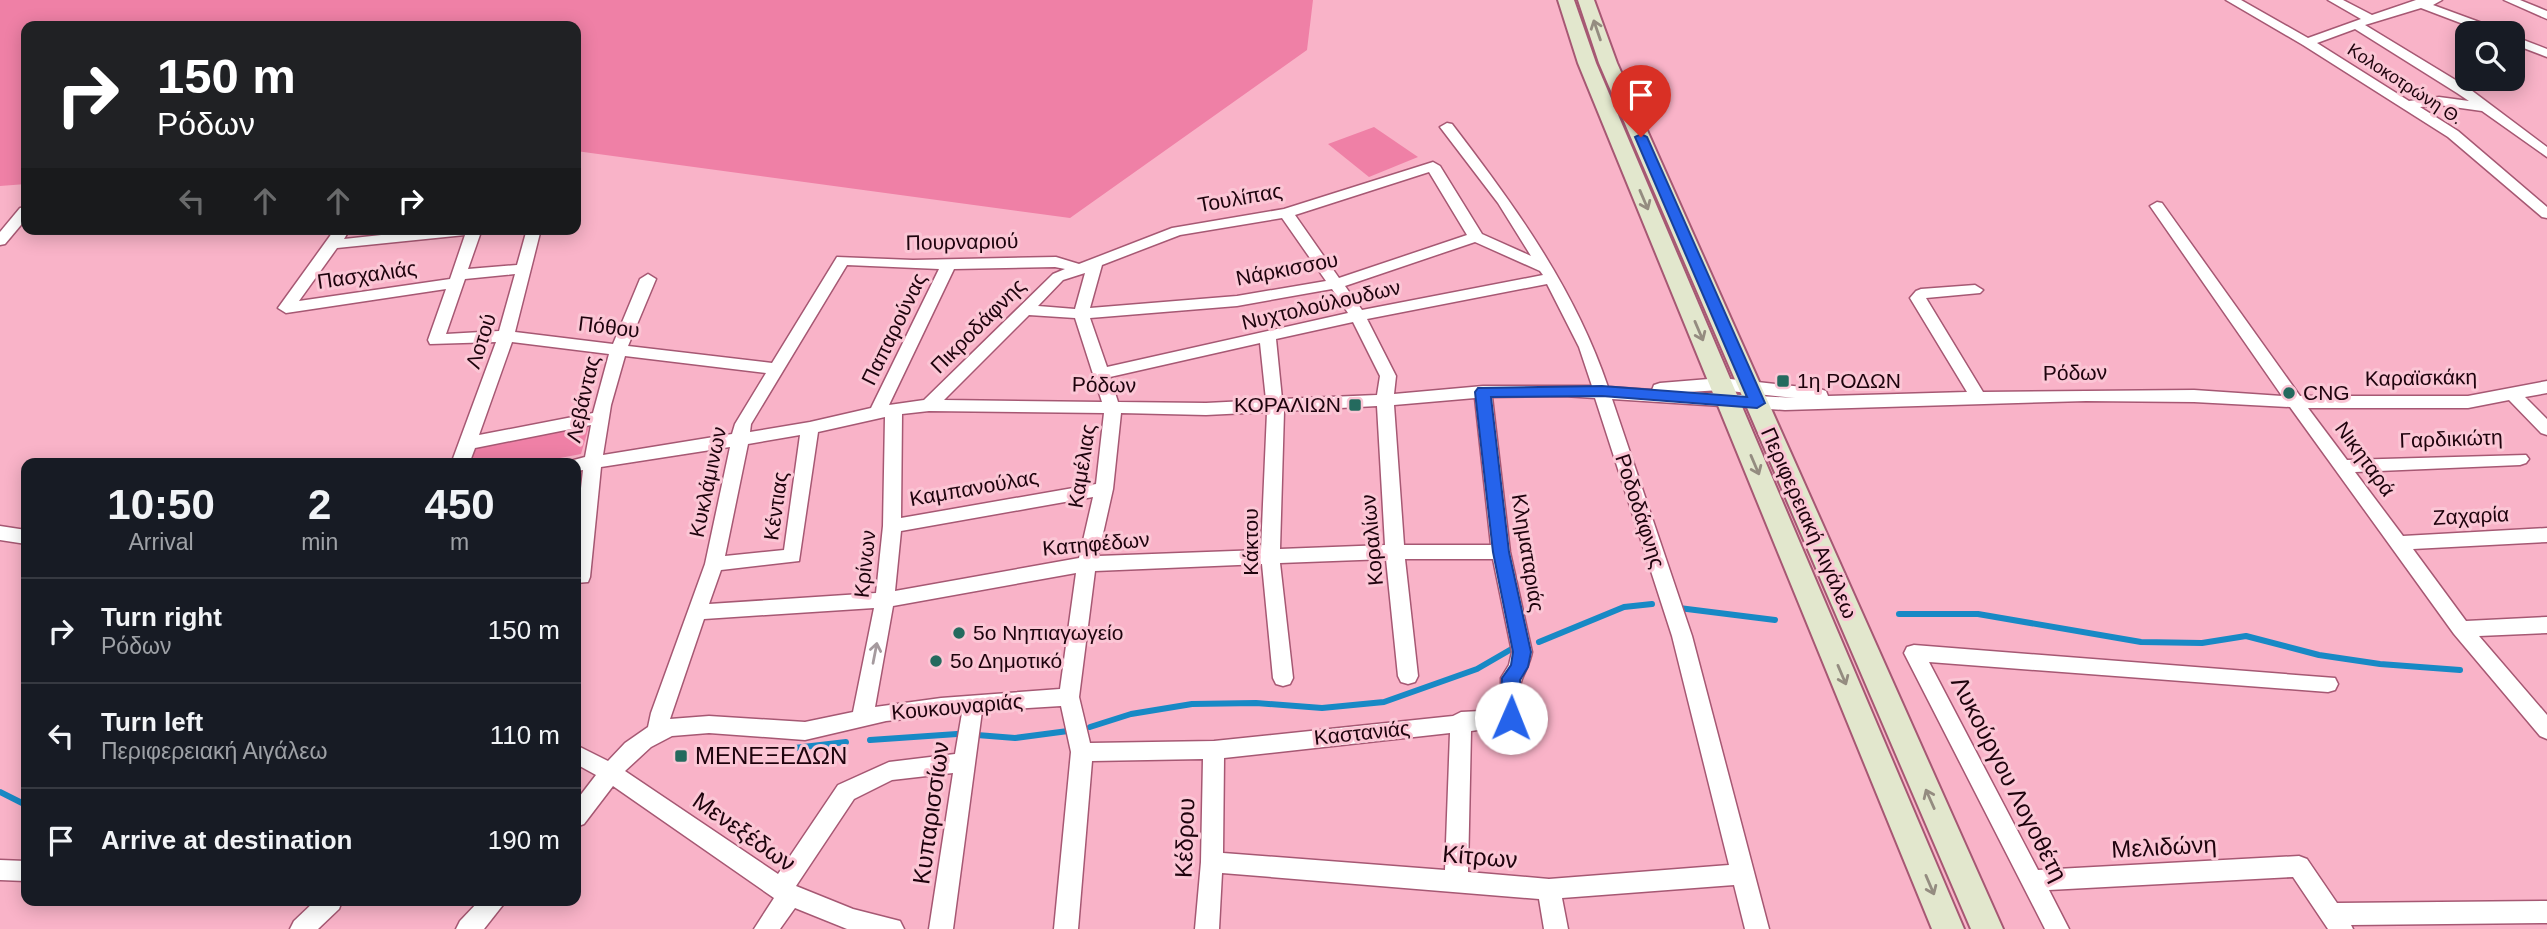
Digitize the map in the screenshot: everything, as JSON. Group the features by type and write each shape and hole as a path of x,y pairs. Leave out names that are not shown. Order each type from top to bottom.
{"main road":[{"name":"Περιφερειακή Αιγάλεω","path":"1566,0 1587,63 1987,929"},
{"name":"Περιφερειακή Αιγάλεω","path":"1586,0 1608,63 1948,929"}],"street":[{"name":"Κολοκοτρώνη Θ.","path":"2232,0 2307,42 2453,134 2547,214"},
{"path":"2334,0 2371,19"},
{"path":"2307,42 2417,2 2436,0"},
{"path":"2510,0 2547,15"},
{"path":"2417,2 2466,21"},
{"path":"2355,24 2486,107 2547,153"},
{"path":"2525,45 2547,53"},
{"path":"2407,105 2439,101 2486,107"},
{"name":"Ροδοδάφνης","path":"1447,127 1504,201 1549,273 1580,330 1682,636 1757,929"},
{"name":"Τουλίπας","path":"1058,277 1177,231 1286,213 1433,166 1476,237"},
{"name":"Νικηταρά","path":"2157,206 2295,402 2461,629 2547,730"},
{"name":"Κοραλίων","path":"1286,213 1358,316 1388,376 1385,400 1395,552 1408,676"},
{"path":"0,241 21,215"},
{"path":"333,244 340,235"},
{"path":"333,244 424,235"},
{"path":"457,279 472,235"},
{"name":"Λοτού","path":"462,458 506,336 532,235"},
{"path":"1476,237 1549,273"},
{"name":"Νάρκισσου","path":"1025,310 1081,314 1237,301 1335,284 1476,237"},
{"name":"Πασχαλιάς","path":"333,244 286,308 524,269"},
{"name":"Πουρναριού","path":"842,260 913,265 1056,262 1088,267"},
{"name":"Κυκλάμινων","path":"658,732 661,712 714,564 747,414 842,260"},
{"name":"Παπαρούνας","path":"886,411 949,264"},
{"path":"1081,314 1088,267"},
{"name":"Νυχτολούλουδων","path":"1099,374 1549,273"},
{"name":"Πικροδάφνης","path":"929,405 1058,277"},
{"name":"Πόθου","path":"457,279 436,340 506,336 776,369"},
{"name":"Λεβάντας","path":"581,577 584,464 602,417 618,350 648,279"},
{"path":"1975,290 1922,294 1918,298 1978,397"},
{"name":"Καμέλιας","path":"1066,929 1082,752 1069,697 1087,564 1104,489 1113,425 1112,408 1081,314"},
{"name":"Κάκτου","path":"1268,338 1275,406 1270,556 1283,678"},
{"name":"Καραϊσκάκη","path":"2295,402 2468,402 2514,396 2547,387"},
{"name":"Ρόδων","path":"584,464 810,428 886,411 929,405 1112,408 1275,406 1483,392 1602,391 1739,394 1784,404 1978,397 2161,395 2295,402"},
{"name":"Κληματαριάς","path":"1483,392 1501,552 1522,652 1519,667 1511,678 1511,718"},
{"path":"2514,396 2547,429"},
{"name":"Κρίνων","path":"862,720 885,600 892,526 886,411"},
{"path":"467,443 602,417"},
{"name":"Κέντιας","path":"714,564 792,556 810,428"},
{"name":"Γαρδικιώτη","path":"2342,466 2520,459"},
{"name":"Καμπανούλας","path":"892,526 1104,489"},
{"path":"0,533 21,536"},
{"name":"Ζαχαρία","path":"2398,543 2547,535"},
{"name":"Κατηφέδων","path":"699,612 885,600 1087,564 1395,552 1501,552"},
{"path":"2461,629 2547,625"},
{"name":"Λυκούργου Λογοθέτη","path":"2057,929 1914,653 2328,684"},
{"name":"Κουκουναριάς","path":"586,794 611,773 633,749 658,732 691,725 760,731 801,731 897,711 1069,697"},
{"name":"Κυπαρισσίων","path":"941,929 973,705"},
{"name":"Καστανιάς","path":"1082,752 1214,750 1511,718"},
{"path":"1457,881 1461,722"},
{"name":"Κέδρου","path":"1207,929 1212,862 1214,750"},
{"name":"Μενεξέδων","path":"581,757 611,773 785,893 850,925 892,929"},
{"path":"766,929 846,792 889,771 965,762"},
{"name":"Κίτρων","path":"1212,862 1549,889 1744,874"},
{"name":"Μελιδώνη","path":"2033,881 2299,866 2336,922"},
{"path":"0,870 21,871"},
{"path":"1549,889 1556,929"},
{"path":"302,929 326,906"},
{"path":"468,929 490,906"},
{"path":"2336,922 2547,912"}],"shaded area":[{"path":"0,0 1313,0 1307,50 1070,218 581,152 581,21 21,21 21,184 0,186"},
{"path":"1374,127 1418,157 1369,177 1328,144"},
{"path":"590,423 581,454 560,458 469,458 473,446"}],"waterway":[{"path":"1539,642 1624,607 1652,604"},
{"path":"1679,608 1775,620"},
{"path":"1899,614 1978,614 2141,642 2202,643 2246,636 2319,655 2380,664 2460,670"},
{"path":"1090,727 1131,714 1192,704 1256,703 1322,708 1384,702 1477,669 1515,647"},
{"path":"977,735 1015,738 1068,731"},
{"path":"870,740 957,734"},
{"path":"786,749 846,742"},
{"path":"0,792 21,802"}],"place":[{"name":"1η ΡΟΔΩΝ","path":"1783,381"},
{"name":"CNG","path":"2289,393"},
{"name":"ΚΟΡΑΛΙΩΝ","path":"1355,405"},
{"name":"5ο Νηπιαγωγείο","path":"959,633"},
{"name":"5ο Δημοτικό","path":"936,661"},
{"name":"ΜΕΝΕΞΕΔΩΝ","path":"681,756"}],"route":[{"path":"1511,718 1511,678 1519,667 1522,652 1501,552 1483,392 1602,391 1703,401 1757,403 1641,137"}]}
